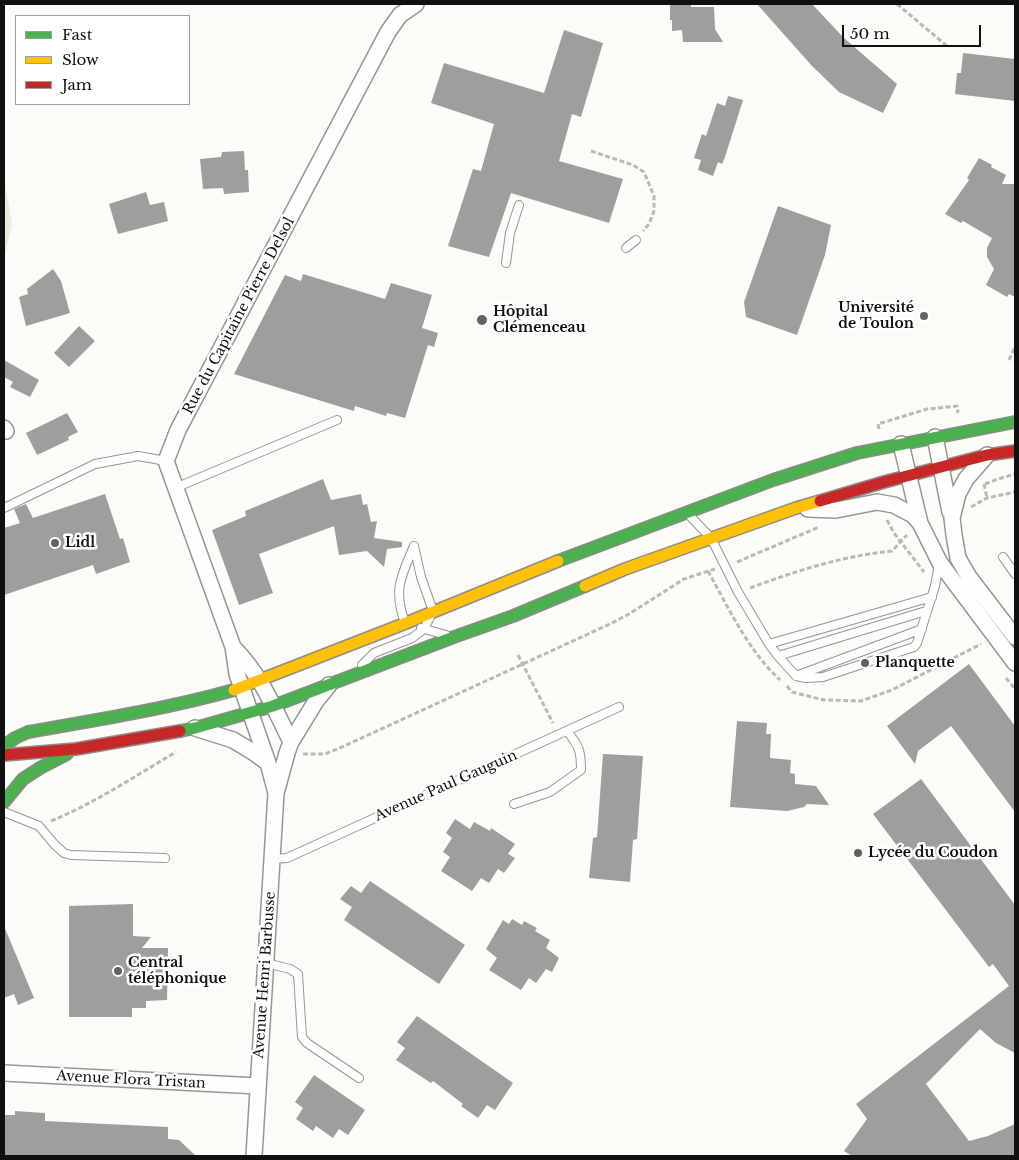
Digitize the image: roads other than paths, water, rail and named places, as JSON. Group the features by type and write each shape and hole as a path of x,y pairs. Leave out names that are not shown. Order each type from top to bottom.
{"main road":[{"path":"4,746 15,737 28,732 152,710 242,688 549,564 792,474 857,453 1015,422"},
{"path":"4,755 76,749 195,728 250,713 513,616 625,570 796,508 846,492 987,455 1015,452"},
{"path":"22,723 111,716"},
{"path":"4,802 23,779 76,749"}],"street":[{"name":"Rue du Capitaine Pierre Delsol","path":"166,461 183,422 388,32 400,14 416,4"},
{"path":"935,437 952,518 958,558 969,577 1015,637"},
{"path":"901,444 920,523 940,563 1015,663"},
{"path":"952,518 962,485 987,455"},
{"path":"166,461 233,647 237,674 242,688"},
{"path":"796,508 836,510 877,502 894,505 913,515 920,523"},
{"path":"233,647 253,669 260,680 291,742"},
{"name":"Avenue Henri Barbusse","path":"254,1156 276,793 291,742 316,702 330,685"},
{"name":"Avenue Henri Barbusse","path":"242,688 268,763 276,793"},
{"path":"195,728 233,740 268,763"},
{"name":"Avenue Flora Tristan","path":"4,1073 258,1086"}],"lane":[{"path":"506,263 510,233 519,205"},
{"path":"626,248 636,240"},
{"path":"175,488 337,420"},
{"path":"4,508 94,464 138,456 166,461"},
{"path":"686,513 711,538 738,592 769,644 796,676 806,678 824,677 914,647 932,597 940,563"},
{"path":"350,677 374,653 412,638 424,629 433,611 421,577 414,546 400,579 398,594 406,623 424,629 454,637"},
{"path":"1002,557 1015,574"},
{"path":"769,644 932,597"},
{"path":"778,656 926,611"},
{"path":"796,676 922,629"},
{"name":"Avenue Paul Gauguin","path":"272,859 287,858 618,707"},
{"path":"514,804 550,792 581,770 581,755 577,744 563,733"},
{"path":"4,812 39,826 64,853 71,855 165,858"},
{"path":"266,963 290,969 298,974 302,1037 307,1044 359,1078"}],"place":[{"name":"Université de Toulon","path":"924,316"},
{"name":"Hôpital Clémenceau","path":"482,320"},
{"name":"Lidl","path":"55,543"},
{"name":"Planquette","path":"865,663"},
{"name":"Lycée du Coudon","path":"858,853"},
{"name":"Central téléphonique","path":"118,971"}]}
